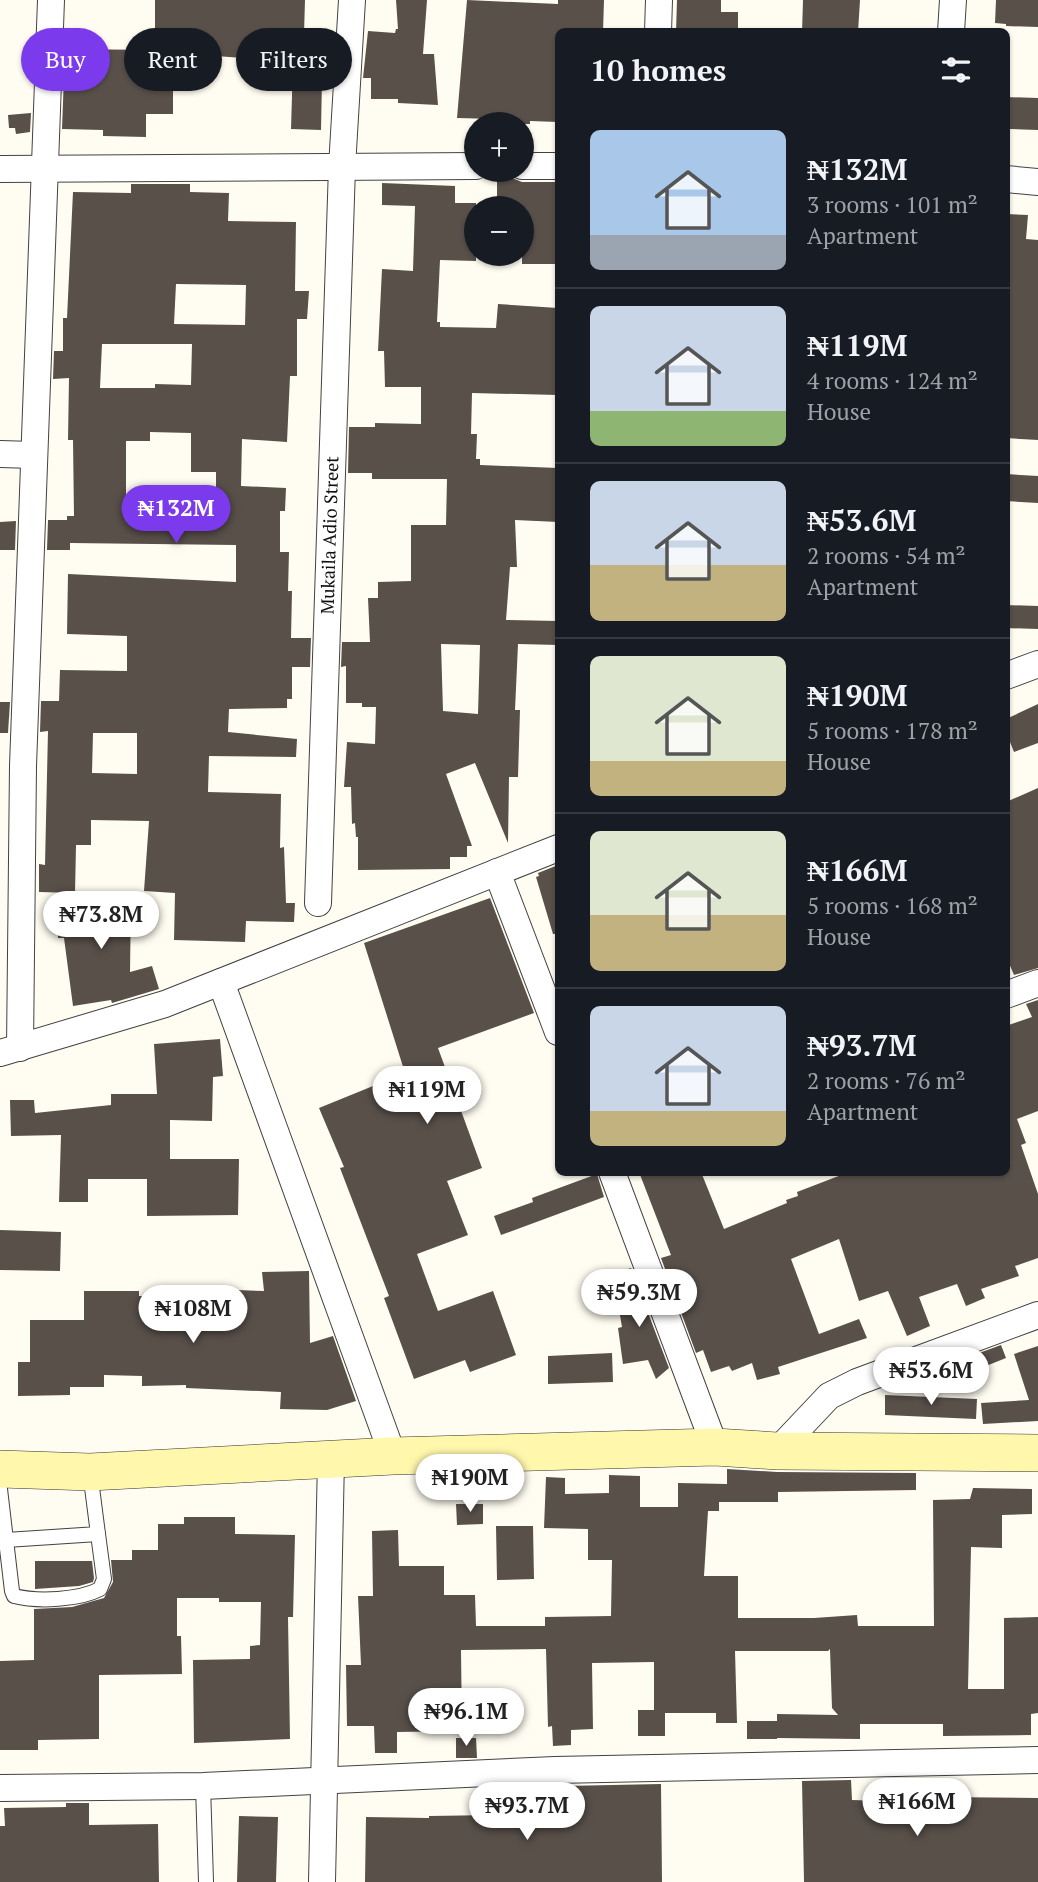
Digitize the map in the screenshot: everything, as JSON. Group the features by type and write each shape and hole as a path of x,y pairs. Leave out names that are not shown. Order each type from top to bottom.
{"street":[{"path":"51,0 33,455 11,766 10,1050 165,1004 555,849"},
{"name":"Mukaila Adio Street","path":"318,903 342,167 352,0"},
{"path":"658,28 659,0"},
{"path":"951,28 953,0"},
{"path":"0,169 464,166"},
{"path":"534,166 555,166"},
{"path":"1010,179 1038,182"},
{"path":"0,454 33,455"},
{"path":"1010,674 1038,664"},
{"path":"497,872 555,1024"},
{"path":"221,982 393,1456"},
{"path":"1010,994 1038,983"},
{"path":"613,1176 715,1447"},
{"path":"777,1451 829,1396 857,1382 1038,1315"},
{"path":"0,1469 90,1472 393,1456 715,1447 777,1451 1038,1453"},
{"path":"322,1882 331,1459"},
{"path":"0,1788 204,1786 555,1770 1038,1760"}],"lane":[{"path":"0,1489 12,1591 15,1596 26,1599 85,1596 100,1589 104,1579 90,1472"},
{"path":"6,1540 97,1534"},
{"path":"204,1786 206,1882"}],"building":[{"path":"155,0 305,0 304,28 236,28 236,58 222,56 222,28 155,28"},
{"path":"396,0 427,0 423,54 434,54 438,105 398,103 398,99 371,99 371,78 363,78 368,31 395,33 398,29"},
{"path":"467,0 558,4 558,0 604,0 603,28 555,28 555,122 534,121 534,112 464,112 464,118 457,118"},
{"path":"677,0 721,0 721,12 738,12 738,28 676,28"},
{"path":"803,0 860,0 858,28 802,28"},
{"path":"996,0 1038,0 1038,27 995,23"},
{"path":"110,50 124,50 124,91 173,91 173,114 146,114 146,137 103,136 103,130 62,129 63,91 110,91"},
{"path":"292,91 322,91 321,130 291,129"},
{"path":"1010,97 1038,98 1038,130 1010,129"},
{"path":"31,113 30,132 16,134 15,128 9,128 8,115"},
{"path":"497,182 555,182 555,264 534,264 534,196 497,196"},
{"path":"382,183 455,186 455,203 464,203 464,261 440,260 437,322 440,322 440,327 496,328 498,304 555,308 555,395 472,393 471,434 477,434 476,459 480,459 480,465 555,468 555,522 515,520 517,567 510,567 506,620 555,621 555,645 518,644 515,710 520,710 518,777 509,777 508,843 475,763 446,774 472,846 467,846 467,857 450,857 450,869 358,870 358,837 355,823 352,824 351,787 344,787 347,742 375,744 376,707 362,707 362,703 346,703 346,666 341,667 342,642 370,642 368,598 378,598 378,582 411,581 411,525 446,525 447,479 372,479 372,473 348,473 349,427 375,427 375,423 421,424 421,387 385,387 384,351 378,351 382,269 413,271 415,206 382,205","holes":["441,644 480,645 478,714 443,711"]},
{"path":"131,184 190,184 190,192 229,193 228,221 296,222 295,291 309,291 307,319 297,319 297,376 290,376 287,442 242,439 241,486 286,488 285,511 280,511 280,552 289,552 291,638 311,638 310,667 292,667 292,699 287,699 287,708 229,709 228,732 297,739 296,757 209,756 208,792 281,794 280,848 284,847 286,903 295,903 294,922 246,921 245,942 174,940 175,893 144,891 149,821 91,820 91,845 76,845 75,893 39,892 39,864 45,865 48,731 40,732 41,701 59,701 60,670 127,671 127,636 67,634 68,574 236,582 236,545 70,543 70,550 47,550 48,520 67,520 67,516 74,516 73,440 68,440 69,378 53,379 54,351 63,351 63,318 67,318 73,192 131,193","holes":["176,284 246,285 245,325 174,324","102,344 192,344 191,385 155,384 155,388 100,388","150,432 191,433 191,472 216,472 216,518 179,518 179,511 126,511 126,441 150,441","93,733 137,733 137,774 92,773"]},
{"path":"1010,214 1028,215 1026,239 1038,240 1038,440 1010,438"},
{"path":"1010,474 1038,476 1038,503 1010,501"},
{"path":"16,521 15,550 0,550 0,522"},
{"path":"1010,605 1038,606 1038,629 1010,628"},
{"path":"0,702 10,702 8,733 0,733"},
{"path":"1038,704 1038,743 1014,752 1010,742 1010,717"},
{"path":"1038,788 1038,968 1014,975 1010,966 1010,800"},
{"path":"555,866 555,934 536,877 539,876 538,873"},
{"path":"58,898 131,899 130,972 152,966 159,989 112,1003 111,1000 73,1006 64,938 58,938"},
{"path":"490,898 534,1013 438,1048 482,1168 447,1181 468,1235 417,1254 438,1311 493,1291 516,1355 470,1372 465,1360 414,1379 384,1298 389,1296 340,1168 344,1167 319,1108 405,1073 364,943"},
{"path":"1038,1000 1038,1111 1017,1119 1026,1143 1021,1145 1038,1194 1038,1258 1015,1266 1019,1276 981,1289 985,1298 966,1306 957,1284 919,1297 930,1326 907,1336 888,1291 859,1301 839,1239 791,1259 819,1334 859,1319 867,1338 778,1367 780,1374 757,1380 752,1363 732,1371 729,1366 711,1372 703,1350 696,1353 661,1258 671,1255 641,1176 703,1176 724,1229 787,1203 786,1200 798,1196 797,1192 839,1176 1010,1176 1010,1025 1032,1017 1026,1004"},
{"path":"220,1039 223,1076 213,1077 212,1121 170,1120 170,1159 239,1159 238,1215 147,1216 147,1179 88,1179 88,1202 59,1202 61,1135 11,1136 10,1100 34,1100 35,1113 111,1105 111,1094 157,1094 154,1044"},
{"path":"592,1176 598,1176 604,1197 501,1235 494,1216 533,1202 532,1198"},
{"path":"0,1230 61,1232 60,1271 0,1270"},
{"path":"631,1268 669,1368 656,1379 648,1360 623,1364 618,1328 622,1327 620,1315 630,1314 616,1273"},
{"path":"309,1271 310,1343 333,1336 356,1401 327,1410 280,1409 281,1392 186,1388 186,1385 142,1386 142,1376 104,1375 104,1387 70,1387 70,1395 18,1396 18,1362 30,1362 30,1320 84,1320 84,1291 139,1291 139,1296 209,1296 209,1289 264,1291 262,1272"},
{"path":"1001,1345 1006,1358 966,1374 960,1360"},
{"path":"1038,1346 1038,1421 983,1424 981,1403 1029,1400 1014,1354"},
{"path":"612,1353 613,1382 548,1384 548,1356"},
{"path":"885,1395 977,1399 976,1419 885,1415"},
{"path":"727,1469 916,1473 916,1490 778,1492 778,1502 719,1502 719,1511 708,1511 704,1576 738,1576 738,1618 857,1615 858,1626 934,1626 933,1500 970,1499 973,1488 1032,1489 1032,1514 1002,1515 1002,1548 971,1547 968,1689 1004,1689 1004,1618 1038,1617 1038,1713 1031,1714 1031,1735 943,1736 943,1724 860,1724 860,1739 777,1738 777,1714 838,1715 832,1708 830,1649 735,1651 737,1723 716,1723 716,1713 665,1713 665,1736 638,1736 638,1710 654,1710 654,1662 592,1663 593,1729 571,1730 571,1745 553,1746 552,1726 548,1727 546,1649 461,1650 462,1731 397,1732 397,1753 375,1753 374,1726 347,1726 346,1665 361,1665 358,1596 373,1596 372,1531 398,1530 399,1566 444,1566 444,1595 475,1595 476,1626 545,1626 545,1617 611,1616 612,1560 588,1560 588,1529 544,1528 546,1477 565,1478 565,1494 609,1493 609,1475 640,1476 640,1507 678,1507 678,1483 727,1484"},
{"path":"456,1504 483,1504 483,1524 457,1525"},
{"path":"184,1517 235,1517 235,1534 295,1535 293,1617 288,1617 290,1739 194,1743 193,1660 250,1659 250,1646 260,1645 261,1602 177,1598 177,1636 181,1636 182,1674 99,1675 99,1739 38,1740 38,1750 0,1750 0,1661 34,1660 34,1609 72,1607 104,1598 113,1582 111,1560 132,1560 132,1550 158,1550 158,1524 184,1524"},
{"path":"496,1526 533,1526 534,1579 497,1580"},
{"path":"35,1561 92,1561 93,1582 79,1586 35,1589"},
{"path":"747,1721 777,1721 777,1739 747,1739"},
{"path":"456,1738 476,1738 477,1758 456,1758"},
{"path":"851,1780 852,1800 939,1803 939,1797 1038,1798 1038,1882 804,1882 802,1781"},
{"path":"661,1784 662,1882 365,1882 366,1817 495,1815 494,1809 553,1808 553,1804 563,1804 564,1786"},
{"path":"66,1803 89,1803 89,1825 158,1824 159,1882 0,1882 0,1826 5,1826 4,1808 66,1807"},
{"path":"239,1816 278,1817 276,1882 237,1882"}]}
